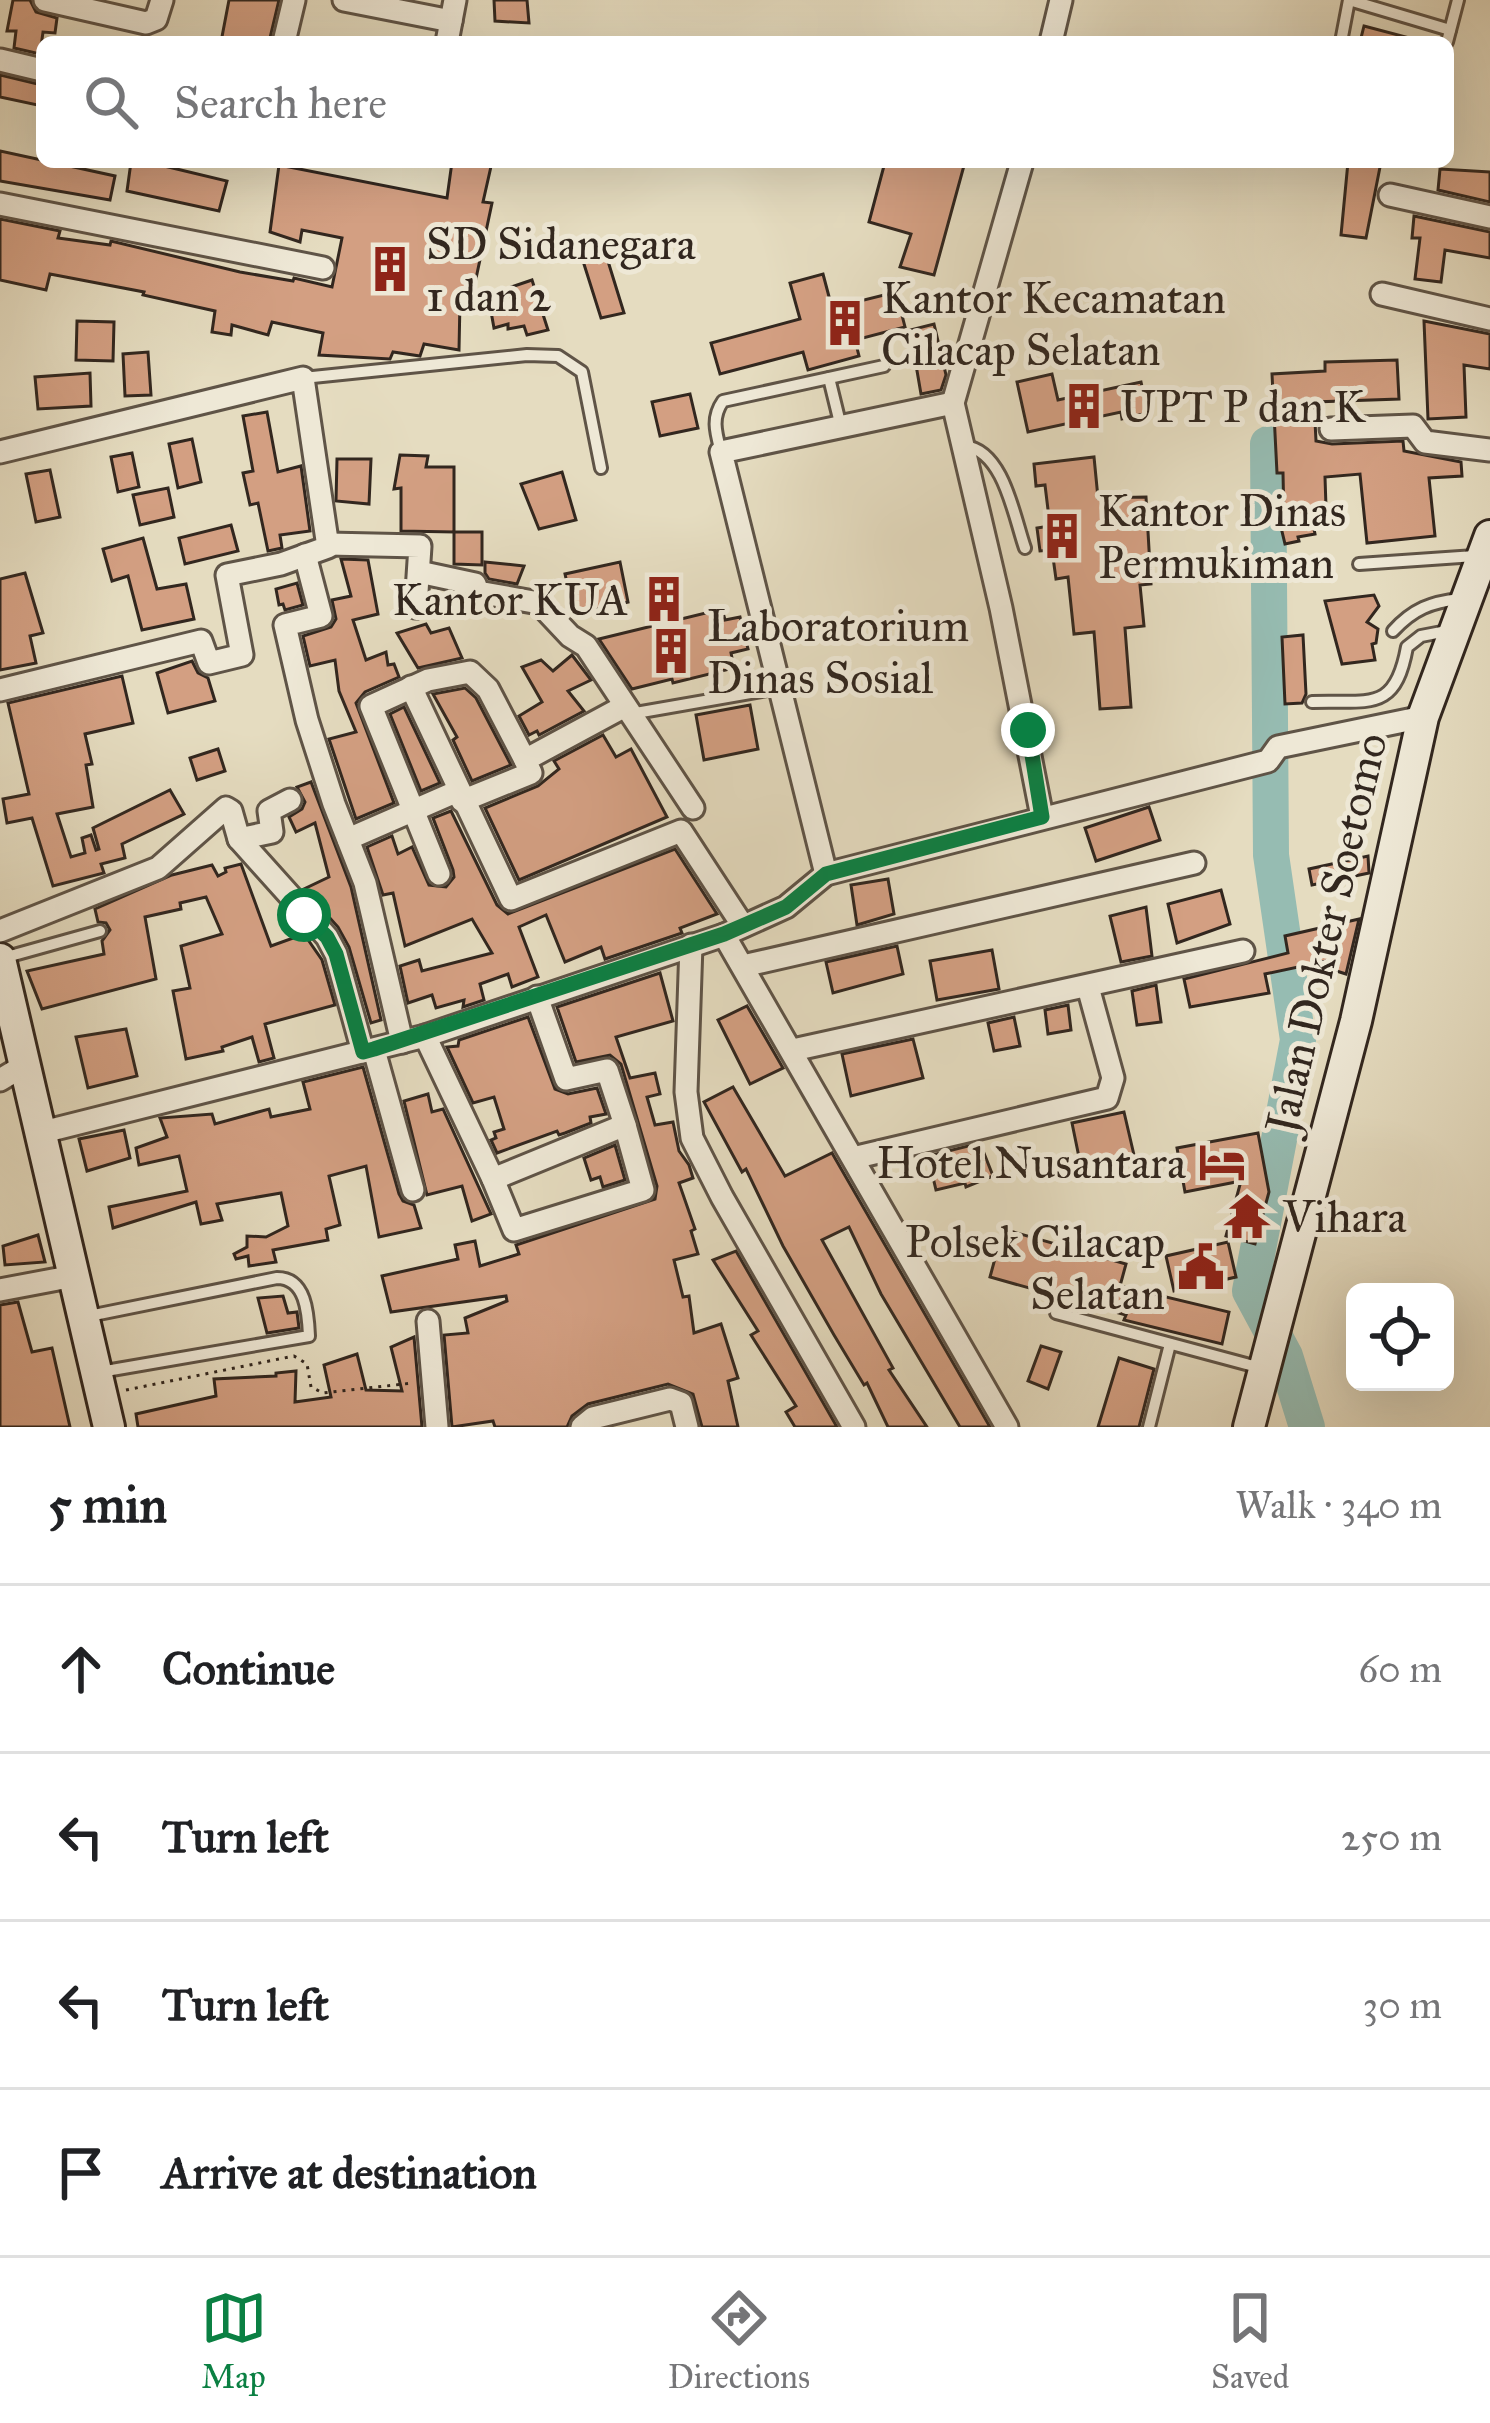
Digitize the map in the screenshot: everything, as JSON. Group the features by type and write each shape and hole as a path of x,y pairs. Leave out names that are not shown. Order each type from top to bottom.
{"street":[{"path":"45,0 146,23 156,19 162,0"},
{"path":"285,36 294,0"},
{"path":"344,0 451,21"},
{"path":"1052,36 1061,0"},
{"path":"0,60 36,69"},
{"path":"1020,168 953,403 1028,730 1042,817"},
{"path":"1390,195 1490,218"},
{"path":"0,204 323,268"},
{"path":"1382,294 1490,320"},
{"path":"0,452 303,378 328,544"},
{"path":"826,874 721,452 953,403"},
{"path":"1331,430 1414,426 1425,442 1490,450"},
{"path":"0,690 201,641 209,663 242,655 227,575 305,555 328,544 420,546 416,607"},
{"name":"Jalan Dokter Soetomo","path":"1249,1427 1355,1021 1424,717 1487,546"},
{"path":"305,555 321,616 285,625 307,720 414,1039 493,1179 514,1230 643,1190 608,1070 566,1078 537,997"},
{"path":"419,572 476,584 478,592 539,604 576,639 693,808"},
{"path":"347,839 416,812 460,796 531,773 478,676 458,672 370,706 416,812 440,874"},
{"path":"411,687 511,899 681,830 734,930 743,966 1006,1427"},
{"path":"525,760 627,710"},
{"path":"38,1133 414,1039 734,930 786,907 826,874 1424,717"},
{"path":"239,839 273,831 269,811 290,800"},
{"path":"0,931 158,868 226,808 239,839 327,937 336,954 413,1190"},
{"path":"743,966 1194,863"},
{"path":"691,945 686,1092 692,1138 854,1427"},
{"path":"794,1050 1243,951"},
{"path":"2,973 12,1072 38,1133 109,1427"},
{"path":"853,1158 1107,1098 1113,1078 1088,987"},
{"path":"493,1179 625,1125"},
{"path":"0,1290 74,1276"},
{"path":"428,1321 437,1427"},
{"path":"582,1427 593,1418 670,1399 682,1403 687,1427"}],"lane":[{"path":"1342,36 1349,0 1448,36 1458,0"},
{"path":"303,378 557,356 582,372 602,468"},
{"path":"721,452 714,428 723,401 884,366"},
{"path":"829,378 841,427"},
{"path":"965,446 980,449 994,463 1025,548"},
{"path":"1359,564 1487,546"},
{"path":"1393,631 1416,609 1435,601 1469,598"},
{"path":"1312,701 1376,699 1392,692 1402,679 1408,646 1421,636 1456,630"},
{"path":"627,710 779,688"},
{"path":"2,973 100,931"},
{"path":"84,1317 277,1278 292,1280 303,1300 309,1336 100,1384"},
{"path":"1056,1313 1170,1344 1268,1346"},
{"path":"1149,1427 1170,1344"}],"path":[{"path":"100,1384 295,1356 307,1364 311,1387 323,1393 433,1380"}],"building":[{"path":"13,0 30,0 36,12 57,18 55,33 36,36 36,53 14,48 16,31 7,31"},
{"path":"229,0 279,0 270,36 222,36"},
{"path":"494,0 527,0 529,23 495,21"},
{"path":"1364,26 1402,36 1362,36"},
{"path":"0,75 36,84 36,105 0,97"},
{"path":"0,151 36,159 36,168 78,168 115,176 110,200 0,181"},
{"path":"130,168 173,168 227,181 219,211 127,191"},
{"path":"279,168 447,198 451,168 491,168 483,202 492,203 471,302 460,301 459,350 424,344 420,356 393,352 390,359 319,355 323,333 272,322 268,335 232,325 231,335 212,332 215,311 144,292 50,274 46,290 0,280 0,219 60,231 58,238 110,245 111,241 240,272 332,287 342,238 302,230 300,242 270,232"},
{"path":"883,168 963,168 934,275 900,267 911,234 869,222"},
{"path":"1347,168 1380,168 1366,238 1341,235"},
{"path":"1440,169 1490,172 1490,202 1438,190"},
{"path":"1414,216 1490,232 1490,258 1445,250 1441,282 1415,279 1420,238 1412,238"},
{"path":"607,258 624,313 601,318 583,261"},
{"name":"Kantor Kecamatan Cilacap Selatan","path":"823,274 832,308 896,292 905,327 855,340 859,356 808,370 803,352 720,374 711,343 800,319 790,283"},
{"path":"532,280 548,330 527,335 524,326 494,328 488,295"},
{"path":"77,321 114,322 113,361 76,360"},
{"path":"1424,321 1490,334 1490,369 1464,365 1466,417 1428,419"},
{"path":"934,324 946,375 941,390 921,394 910,330"},
{"path":"148,352 151,395 125,396 123,354"},
{"path":"1397,360 1399,399 1314,402 1316,441 1403,441 1404,451 1461,462 1462,476 1429,478 1435,536 1367,543 1360,474 1325,477 1326,507 1310,508 1315,534 1285,544 1272,374 1325,371 1325,362"},
{"path":"90,373 91,406 38,409 35,377"},
{"name":"UPT P dan K","path":"1052,374 1058,400 1141,382 1148,413 1122,419 1121,412 1028,432 1017,382"},
{"path":"690,394 698,428 660,436 652,402"},
{"path":"267,412 278,472 301,466 310,531 280,535 282,548 268,551 258,503 250,505 243,473 253,471 243,416"},
{"path":"192,439 201,482 178,488 169,444"},
{"path":"132,453 139,487 118,492 111,457"},
{"path":"400,455 428,456 426,467 454,467 454,532 401,531 401,488 394,489"},
{"path":"1094,457 1098,498 1146,497 1151,584 1140,585 1144,626 1125,628 1131,707 1100,709 1094,632 1074,634 1068,577 1056,579 1052,550 1040,551 1037,528 1050,526 1045,485 1036,486 1034,464"},
{"path":"337,459 371,459 369,504 336,501"},
{"path":"50,470 60,517 36,522 26,474"},
{"path":"562,472 576,520 539,529 521,484"},
{"path":"168,488 174,517 140,525 133,495"},
{"path":"231,525 238,551 185,564 179,538"},
{"path":"454,532 482,532 482,565 454,564"},
{"path":"143,538 157,589 186,584 194,619 142,630 128,576 112,581 103,549"},
{"path":"341,559 368,560 378,614 353,620 366,660 386,652 388,665 394,664 399,677 365,692 356,703 394,803 356,819 329,739 356,732 339,691 335,660 310,666 303,636 331,627 336,619 332,600 351,596"},
{"path":"485,562 524,566 517,584 489,579"},
{"path":"620,562 628,602 574,614 565,574"},
{"path":"25,573 43,633 30,636 36,663 0,670 0,579"},
{"path":"297,583 303,605 285,610 276,589"},
{"path":"1374,595 1379,606 1367,622 1378,629 1372,644 1375,660 1342,664 1325,601"},
{"name":"Laboratorium Dinas Sosial","path":"722,609 725,620 740,617 748,649 731,653 734,668 673,683 672,679 632,689 599,639"},
{"path":"426,624 431,633 449,628 462,658 418,668 397,633"},
{"path":"1303,635 1306,694 1302,703 1285,704 1282,637"},
{"path":"572,655 591,680 568,691 584,711 539,735 537,731 529,735 519,716 542,702 522,667 541,660 553,671"},
{"path":"192,661 198,673 208,678 215,701 168,713 157,673"},
{"path":"122,676 133,723 85,734 92,764 86,765 93,807 57,814 71,857 85,853 82,838 91,835 99,849 93,828 170,790 184,814 122,844 125,858 101,864 104,873 53,886 32,818 7,823 3,799 29,794 8,703"},
{"path":"465,688 476,698 511,765 472,781 453,740 457,737 433,694"},
{"path":"750,705 758,749 704,760 696,715"},
{"path":"404,707 440,783 421,791 390,714"},
{"path":"603,735 616,757 631,749 667,817 519,880 485,808 538,786 559,769 554,761"},
{"path":"218,749 225,771 197,780 190,758"},
{"path":"311,782 351,887 381,1020 371,1023 349,947 304,889 329,877 315,823 296,832 289,817 305,802 297,787"},
{"path":"1149,807 1160,840 1096,861 1085,828"},
{"path":"451,811 497,905 508,914 675,849 717,914 680,928 682,933 605,959 601,947 565,962 546,915 519,927 538,977 512,987 508,974 480,984 484,1000 463,1007 464,1000 436,1008 432,995 408,1003 400,966 419,960 422,971 492,953 472,919 405,946 393,893 383,895 367,847 392,836 398,854 412,847 429,885 446,887 453,870 433,818"},
{"path":"1368,856 1369,873 1312,885 1309,869"},
{"path":"241,864 271,946 304,934 322,960 335,1005 265,1024 274,1058 259,1062 252,1037 222,1047 223,1051 186,1059 173,991 190,988 181,946 222,934 206,897 180,903 181,909 145,917 156,979 42,1009 27,971 104,954 102,941 110,930 106,923 98,922 95,909 172,875 212,865 218,876 225,868"},
{"path":"888,879 894,914 857,925 851,885"},
{"path":"1221,890 1230,924 1177,943 1168,904"},
{"path":"1146,907 1152,956 1121,962 1110,916"},
{"path":"1359,919 1346,974 1327,968 1326,961 1265,974 1269,993 1190,1007 1184,979 1288,953 1285,936"},
{"path":"897,946 903,974 833,993 826,962"},
{"path":"992,950 999,989 937,1000 930,961"},
{"path":"660,973 673,1021 616,1037 630,1078 655,1073 660,1094 647,1097 655,1125 673,1122 679,1151 689,1165 693,1178 679,1183 698,1254 674,1260 683,1297 689,1296 694,1333 721,1324 738,1378 728,1381 738,1427 702,1427 693,1394 668,1384 588,1404 572,1416 567,1427 495,1427 493,1421 452,1427 444,1335 468,1333 465,1318 507,1301 506,1296 391,1312 382,1276 458,1259 455,1245 475,1241 480,1266 519,1254 516,1245 655,1199 657,1186 621,1064 610,1055 576,1062 557,1007"},
{"path":"1156,985 1161,1022 1137,1025 1132,991"},
{"path":"1068,1005 1071,1030 1048,1034 1045,1010"},
{"path":"747,1006 783,1068 750,1084 718,1020"},
{"path":"528,1017 555,1089 568,1094 597,1088 606,1114 590,1117 591,1123 565,1133 557,1131 497,1153 491,1140 496,1138 494,1132 504,1129 494,1097 473,1103 447,1047"},
{"path":"1014,1017 1020,1046 994,1051 988,1023"},
{"path":"126,1029 137,1076 88,1088 76,1037"},
{"path":"913,1039 923,1078 851,1096 842,1054"},
{"path":"363,1067 399,1194 414,1205 421,1228 379,1237 366,1166 329,1176 340,1225 326,1229 328,1240 273,1250 276,1262 249,1266 248,1256 236,1259 234,1254 247,1247 247,1236 266,1237 288,1226 281,1193 217,1204 222,1220 201,1224 196,1202 113,1228 109,1207 187,1191 179,1156 139,1165 136,1148 167,1137 160,1118 212,1114 215,1124 269,1109 271,1117 310,1109 303,1082"},
{"path":"733,1087 785,1176 832,1153 990,1427 960,1427 881,1294 849,1227 822,1240 893,1368 889,1370 927,1427 888,1427 704,1102"},
{"path":"428,1094 432,1112 443,1109 491,1214 472,1221 462,1186 427,1195 404,1101"},
{"path":"1124,1112 1134,1155 1081,1167 1072,1123"},
{"path":"124,1130 130,1158 87,1171 79,1139"},
{"name":"Hotel Nusantara","path":"1258,1133 1269,1192 1255,1244 1226,1236 1241,1181 1185,1192 1177,1148"},
{"path":"980,1143 993,1176 966,1187 965,1183 936,1190 928,1156"},
{"path":"615,1145 625,1180 603,1187 600,1177 591,1180 584,1158"},
{"path":"1003,1229 1126,1264 1120,1286 1229,1312 1222,1344 1124,1320 1126,1315 990,1277"},
{"path":"38,1235 45,1262 5,1265 3,1246"},
{"name":"Polsek Cilacap Selatan","path":"1228,1242 1236,1277 1174,1291 1166,1256"},
{"path":"736,1251 837,1427 795,1427 786,1412 796,1406 751,1335 758,1331 713,1260"},
{"path":"283,1296 288,1313 297,1312 299,1328 267,1333 258,1298"},
{"path":"18,1302 32,1352 52,1348 70,1427 0,1427 0,1305"},
{"path":"414,1337 422,1427 138,1427 136,1414 216,1396 214,1379 296,1371 295,1402 331,1397 324,1365 357,1354 366,1390 402,1391 391,1347"},
{"path":"1041,1346 1061,1352 1048,1389 1028,1381"},
{"path":"1119,1358 1154,1369 1139,1427 1098,1427"}],"waterway":[{"path":"1268,444 1271,855 1298,1040 1250,1291 1285,1356 1307,1427"}],"place":[{"name":"SD Sidanegara 1 dan 2","path":"390,269"},
{"name":"Kantor Kecamatan Cilacap Selatan","path":"845,323"},
{"name":"UPT P dan K","path":"1084,406"},
{"name":"Kantor Dinas Permukiman","path":"1062,536"},
{"name":"Kantor KUA","path":"664,599"},
{"name":"Laboratorium Dinas Sosial","path":"671,651"},
{"name":"Hotel Nusantara","path":"1222,1162"},
{"name":"Vihara","path":"1247,1216"},
{"name":"Polsek Cilacap Selatan","path":"1201,1267"}],"route":[{"path":"304,915 327,937 336,954 363,1052 425,1036 724,934 786,907 826,874 1042,817 1028,730"}]}
